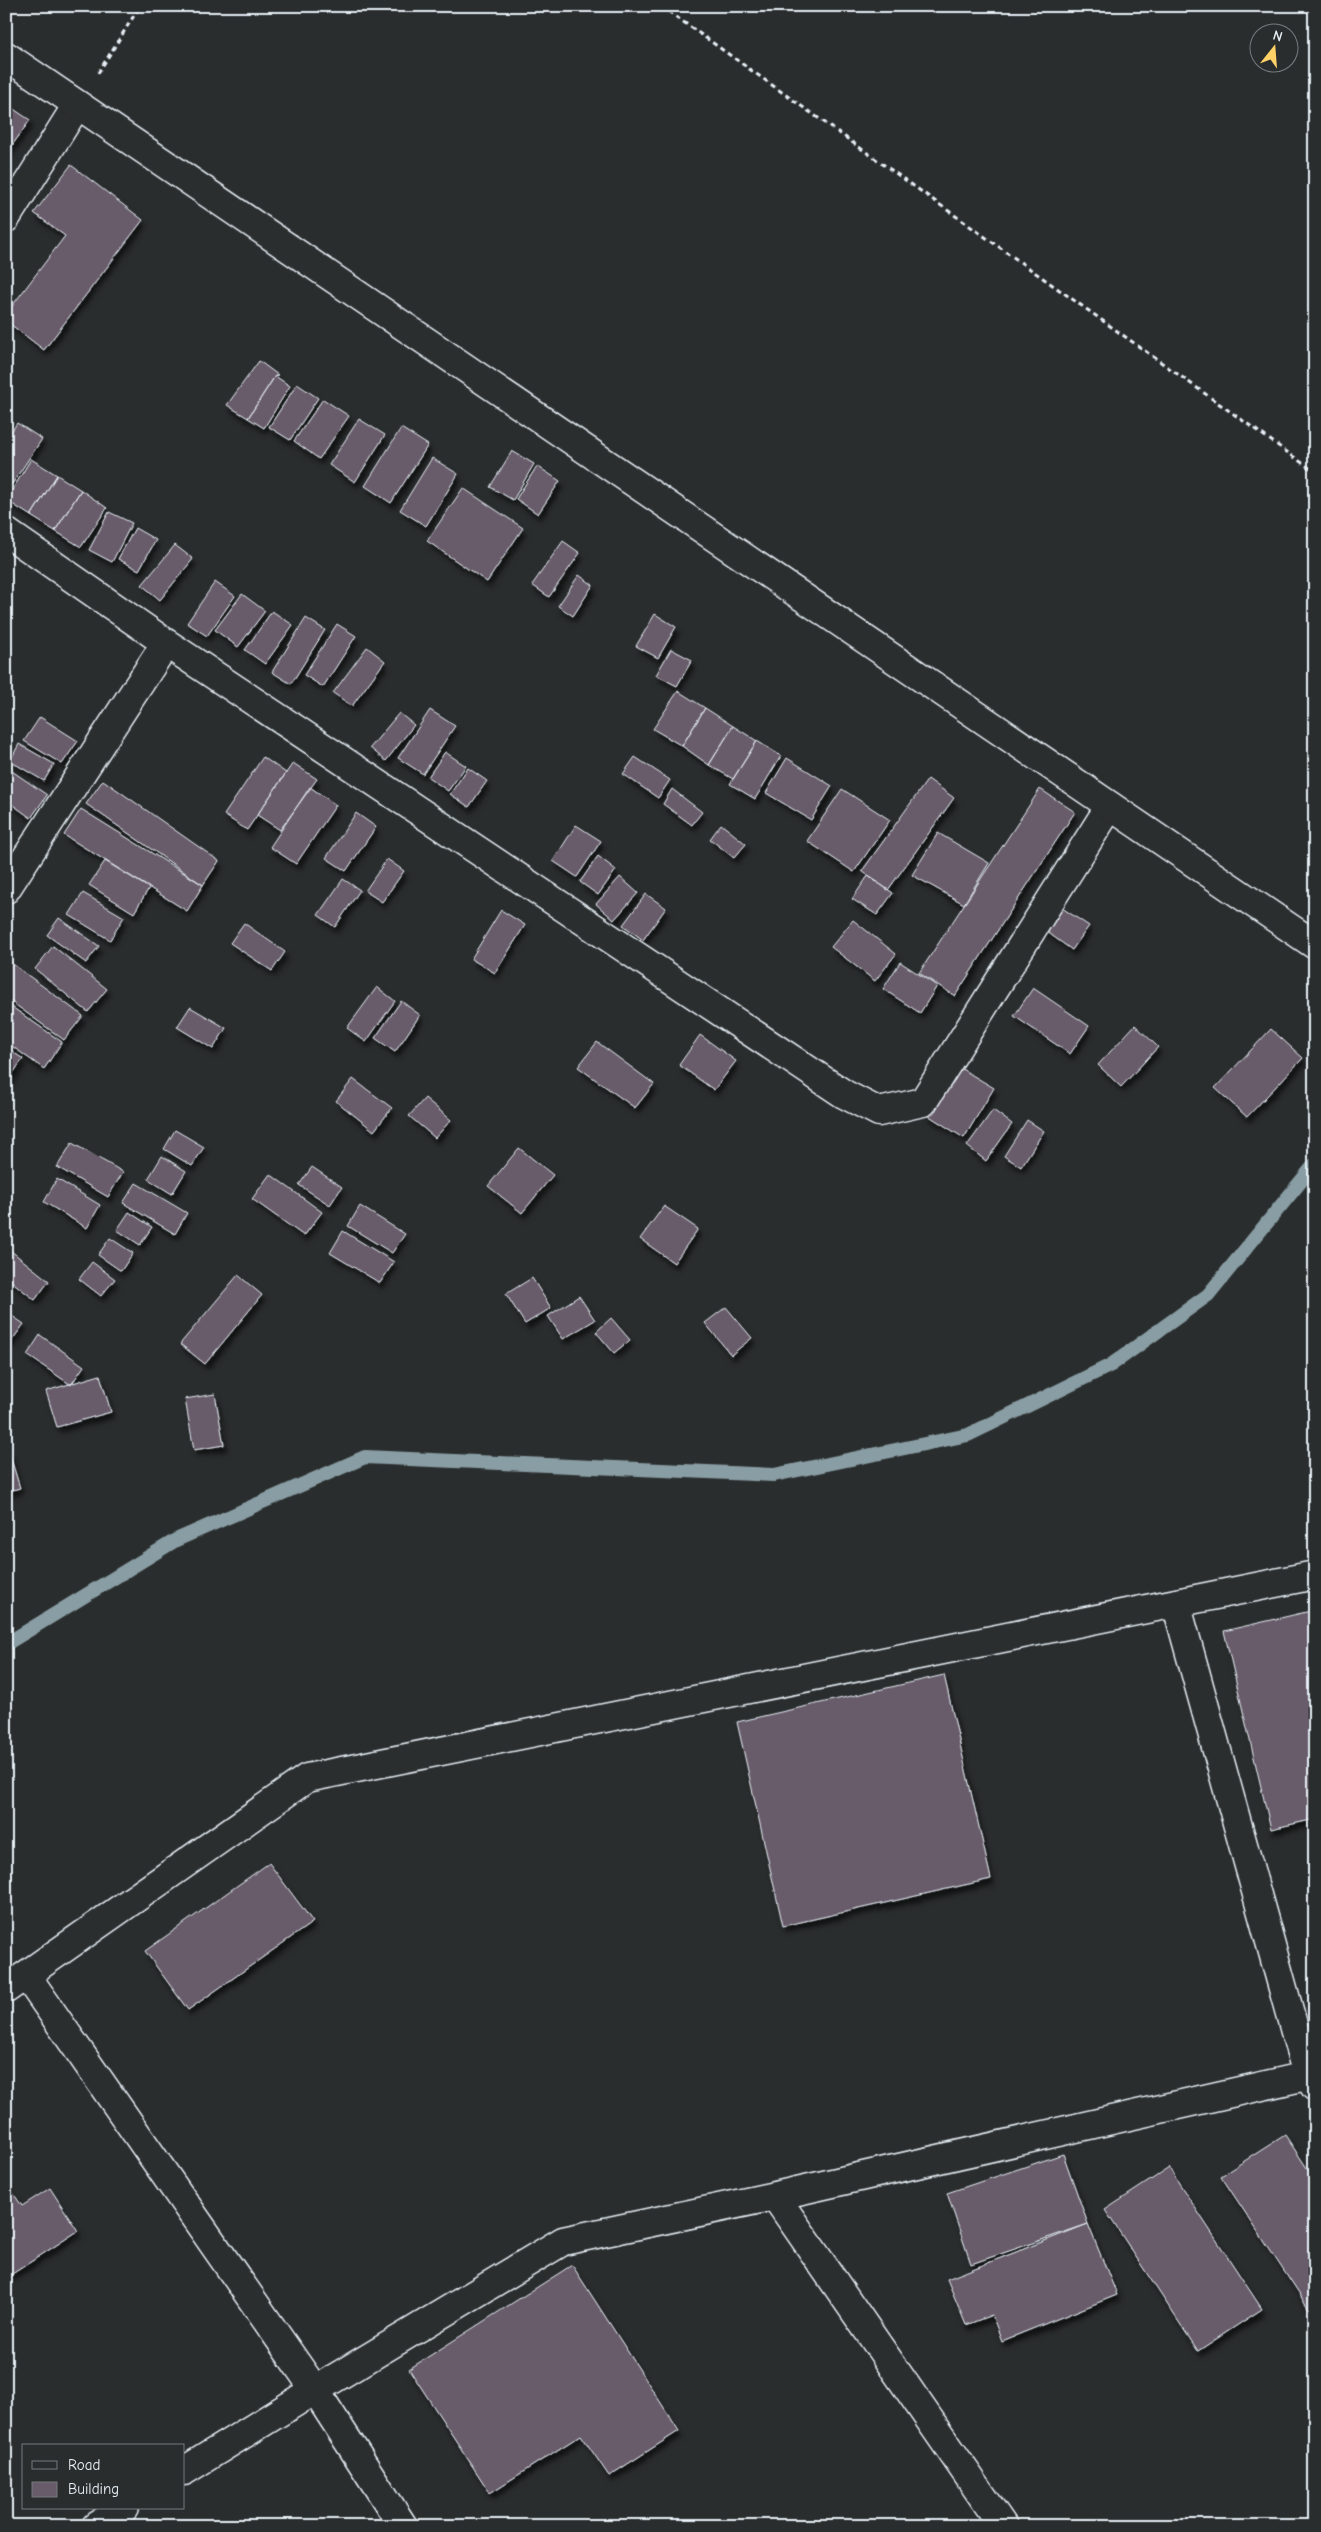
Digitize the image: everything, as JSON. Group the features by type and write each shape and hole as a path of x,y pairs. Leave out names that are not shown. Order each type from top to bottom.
{"street":[{"path":"6,56 1315,945"},
{"path":"6,218 77,105"},
{"path":"6,532 166,643 844,1094 879,1112 923,1102 1110,806"},
{"path":"6,889 166,643"},
{"path":"403,2526 314,2390 16,1982 307,1778 1315,1575"},
{"path":"185,2470 314,2390 563,2242 1312,2079 1176,1603"},
{"path":"776,2196 1003,2526"},
{"path":"96,2526 121,2510"}],"path":[{"path":"77,105 140,6"},
{"path":"661,6 1315,472"}],"building":[{"path":"6,104 30,120 6,154"},
{"path":"71,165 143,220 44,350 6,321 6,314 65,236 34,213"},
{"path":"259,361 278,375 275,376 248,418 227,405"},
{"path":"275,376 290,386 264,428 248,418"},
{"path":"297,384 318,398 290,440 269,427"},
{"path":"323,399 349,416 319,459 294,441"},
{"path":"359,419 385,435 355,482 329,465"},
{"path":"17,423 42,439 12,484 6,480 6,440"},
{"path":"401,428 428,445 391,503 365,486"},
{"path":"512,451 534,464 513,500 490,487"},
{"path":"432,458 458,474 426,526 400,510"},
{"path":"31,459 57,475 31,516 6,500"},
{"path":"537,466 560,481 538,514 516,499"},
{"path":"57,475 81,490 55,531 31,516"},
{"path":"463,488 523,528 487,582 427,541"},
{"path":"81,490 107,508 81,547 55,531"},
{"path":"109,512 132,523 112,562 89,550"},
{"path":"135,528 156,540 139,570 118,559"},
{"path":"563,541 580,553 549,597 532,585"},
{"path":"175,545 193,559 160,600 142,585"},
{"path":"579,575 593,585 573,616 558,606"},
{"path":"215,582 235,596 207,636 187,623"},
{"path":"242,594 265,611 238,647 215,630"},
{"path":"272,611 293,625 265,664 245,650"},
{"path":"655,614 676,627 658,658 636,646"},
{"path":"306,618 325,630 291,684 272,672"},
{"path":"337,624 356,636 323,687 304,675"},
{"path":"367,647 385,661 352,706 333,693"},
{"path":"671,649 692,660 677,686 656,675"},
{"path":"678,691 705,708 682,746 653,729"},
{"path":"705,708 733,726 709,765 682,746"},
{"path":"430,710 455,726 423,774 398,758"},
{"path":"399,713 414,725 386,761 370,748"},
{"path":"40,717 78,741 62,764 24,741"},
{"path":"733,726 757,741 733,779 709,765"},
{"path":"757,741 781,756 755,799 730,784"},
{"path":"19,744 54,764 44,781 10,761"},
{"path":"445,752 466,766 448,791 428,777"},
{"path":"263,757 286,773 247,830 224,815"},
{"path":"635,757 670,780 658,798 623,774"},
{"path":"787,758 832,786 811,820 766,793"},
{"path":"293,763 317,779 280,830 257,815"},
{"path":"6,767 47,795 31,818 6,800"},
{"path":"468,768 487,781 469,807 450,794"},
{"path":"928,779 954,798 888,890 862,871"},
{"path":"103,780 219,861 203,885 86,804"},
{"path":"310,787 336,805 296,864 270,847"},
{"path":"672,789 702,812 692,825 663,804"},
{"path":"842,789 890,820 854,872 807,841"},
{"path":"1040,789 1075,812 955,996 919,973"},
{"path":"81,809 203,885 187,911 64,835"},
{"path":"356,813 376,827 346,871 326,858"},
{"path":"721,824 746,844 734,858 710,839"},
{"path":"576,825 601,841 577,877 553,861"},
{"path":"938,833 989,863 964,904 912,875"},
{"path":"598,856 616,870 598,895 580,882"},
{"path":"387,859 404,871 382,902 365,891"},
{"path":"105,861 149,888 134,913 89,885"},
{"path":"868,876 893,893 877,915 852,899"},
{"path":"620,877 638,893 614,920 596,904"},
{"path":"343,879 360,890 335,927 318,915"},
{"path":"83,893 124,917 110,940 69,915"},
{"path":"646,894 666,908 643,940 623,925"},
{"path":"1056,904 1089,926 1072,950 1040,927"},
{"path":"501,910 525,925 495,973 471,959"},
{"path":"59,918 99,946 86,963 47,935"},
{"path":"853,920 896,954 875,981 831,947"},
{"path":"244,923 285,952 272,971 230,943"},
{"path":"53,946 107,989 88,1012 35,969"},
{"path":"6,959 83,1016 64,1040 6,998"},
{"path":"900,962 937,986 920,1013 883,989"},
{"path":"377,987 395,1001 366,1042 347,1028"},
{"path":"1033,988 1089,1026 1070,1054 1014,1016"},
{"path":"401,1001 420,1015 395,1052 375,1038"},
{"path":"6,1003 62,1042 44,1069 6,1042"},
{"path":"190,1007 226,1028 213,1049 177,1027"},
{"path":"1135,1025 1158,1047 1121,1087 1098,1065"},
{"path":"1271,1029 1303,1058 1247,1117 1215,1088"},
{"path":"700,1035 736,1061 714,1090 679,1065"},
{"path":"597,1042 654,1084 635,1108 578,1067"},
{"path":"6,1047 23,1059 6,1083"},
{"path":"955,1065 994,1088 964,1138 926,1114"},
{"path":"353,1079 392,1108 374,1131 336,1101"},
{"path":"425,1098 451,1120 435,1138 409,1116"},
{"path":"993,1110 1012,1124 986,1161 967,1146"},
{"path":"1027,1120 1044,1131 1021,1167 1004,1156"},
{"path":"175,1130 204,1147 192,1166 164,1149"},
{"path":"72,1143 123,1172 108,1197 57,1167"},
{"path":"519,1148 553,1175 522,1213 488,1186"},
{"path":"162,1156 186,1171 172,1194 148,1179"},
{"path":"312,1167 342,1187 330,1205 299,1185"},
{"path":"270,1174 322,1212 304,1236 252,1199"},
{"path":"57,1179 100,1205 87,1228 44,1202"},
{"path":"136,1183 187,1213 175,1234 123,1203"},
{"path":"360,1206 405,1234 392,1253 348,1226"},
{"path":"664,1206 698,1229 674,1263 640,1239"},
{"path":"129,1212 152,1227 140,1245 117,1230"},
{"path":"343,1231 394,1262 380,1283 330,1253"},
{"path":"110,1238 133,1253 121,1271 98,1255"},
{"path":"6,1247 49,1281 35,1300 6,1277"},
{"path":"92,1262 115,1279 101,1296 79,1279"},
{"path":"238,1275 262,1295 205,1364 180,1344"},
{"path":"532,1278 551,1308 525,1324 506,1294"},
{"path":"579,1296 595,1320 563,1339 548,1316"},
{"path":"726,1307 752,1338 731,1355 705,1323"},
{"path":"6,1312 24,1324 10,1343 6,1341"},
{"path":"611,1318 630,1340 614,1353 596,1332"},
{"path":"40,1335 84,1366 71,1385 27,1355"},
{"path":"100,1375 111,1412 57,1427 46,1391"},
{"path":"215,1394 224,1445 194,1450 185,1399"},
{"path":"8,1449 20,1488 6,1492 6,1450"},
{"path":"1315,1610 1315,1819 1271,1829 1224,1631"},
{"path":"944,1675 991,1879 783,1926 737,1722"},
{"path":"269,1863 313,1922 188,2010 145,1951"},
{"path":"1285,2135 1315,2180 1315,2305 1309,2309 1221,2176"},
{"path":"1063,2154 1088,2224 971,2264 947,2193"},
{"path":"1169,2168 1262,2309 1198,2351 1105,2210"},
{"path":"6,2183 22,2206 50,2188 78,2231 6,2278"},
{"path":"1088,2224 1117,2295 1002,2341 992,2315 966,2325 947,2279"},
{"path":"572,2265 679,2431 609,2476 581,2435 490,2493 409,2369"},
{"path":"186,2519 190,2526 176,2526"}],"waterway":[{"path":"6,1644 176,1540 365,1457 774,1475 968,1435 1111,1365 1208,1295 1315,1164"}]}
